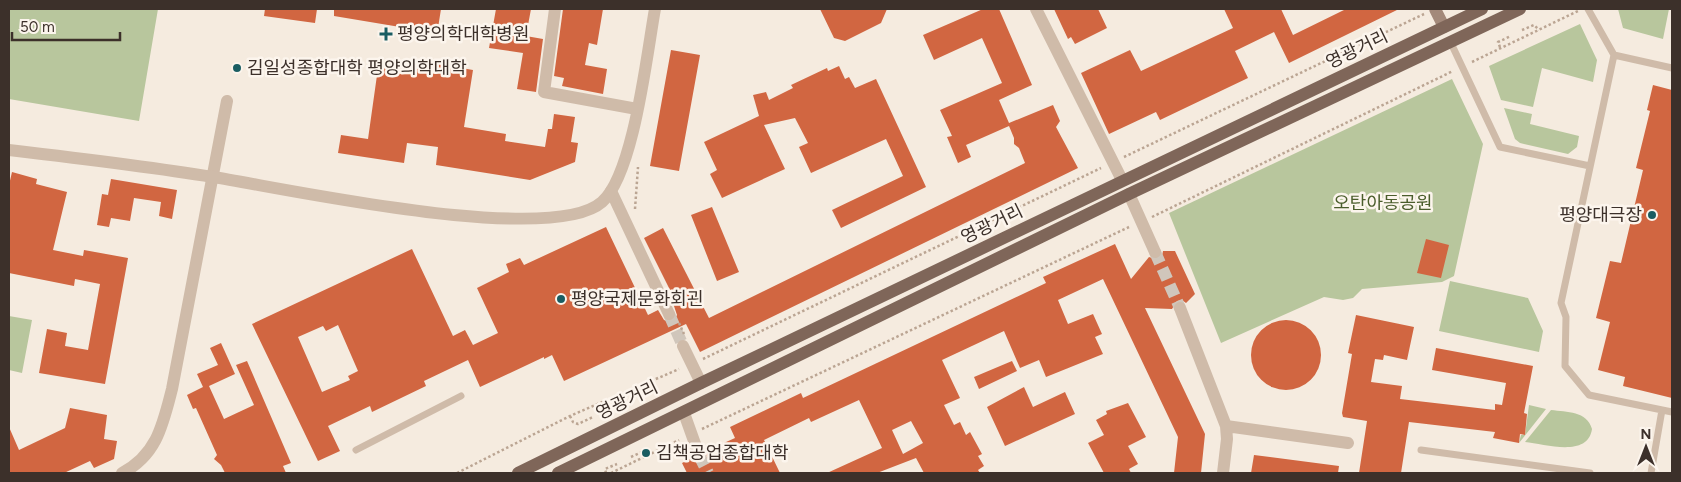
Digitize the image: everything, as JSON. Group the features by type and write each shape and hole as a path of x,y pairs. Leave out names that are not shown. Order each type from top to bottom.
{"main road":[{"name":"영광거리","path":"518,473 1122,180 1482,9"},
{"name":"영광거리","path":"558,473 1129,194 1520,9"},
{"path":"1431,11 1444,27"}],"street":[{"path":"555,9 544,92 637,109"},
{"path":"9,150 214,177 378,206 515,220 582,212 603,201 611,192 622,167 637,109 655,9"},
{"path":"1036,9 1122,180"},
{"path":"122,473 143,458 160,436 172,389 227,101"},
{"path":"611,192 673,316"},
{"path":"1129,194 1155,252"},
{"path":"1180,308 1226,426 1227,439 1222,473"},
{"path":"684,341 691,364 701,383"},
{"path":"684,413 699,455"},
{"path":"1226,426 1348,443"}],"lane":[{"path":"1588,9 1614,55 1561,303 1566,317 1565,366 1589,395 1672,412"},
{"path":"1450,41 1500,147 1590,166"},
{"path":"1614,55 1672,68"},
{"path":"356,450 461,396"},
{"path":"1651,473 1662,410"},
{"path":"1421,450 1590,473"}],"path":[{"path":"611,473 1142,222 1500,47 1583,9"},
{"path":"457,473 570,416 691,364 1431,11"},
{"path":"1522,30 1534,25 1538,30"},
{"path":"1500,47 1498,42 1511,36"},
{"path":"635,214 639,159"},
{"path":"673,316 684,341"},
{"path":"605,412 622,404 620,393"},
{"path":"570,416 573,422 578,424 593,417"},
{"path":"631,457 642,452 644,457"},
{"path":"606,473 605,469 616,464"}],"green space":[{"path":"9,9 158,9 139,121 9,99"},
{"path":"1618,9 1669,9 1663,39 1623,28"},
{"path":"1580,24 1597,60 1593,82 1542,68 1533,107 1501,100 1489,66"},
{"name":"오탄아동공원","path":"1452,79 1483,144 1454,276 1442,282 1362,289 1353,298 1343,300 1324,297 1221,343 1169,213"},
{"path":"1504,108 1532,114 1530,124 1579,136 1577,147 1568,154 1520,143 1515,139"},
{"path":"1450,281 1528,298 1543,331 1539,352 1439,331"},
{"path":"9,316 32,320 22,373 9,370"},
{"path":"1529,405 1546,409 1519,443 1521,435 1525,435"},
{"path":"1551,410 1570,412 1586,419 1592,429 1589,438 1583,444 1564,447 1525,442"}],"building":[{"path":"265,9 317,9 315,23 264,16"},
{"path":"334,9 441,9 438,28 425,26 424,31 334,16"},
{"path":"496,9 531,9 526,36 543,39 536,92 517,89 523,53 489,48"},
{"path":"563,9 603,9 597,45 589,43 585,65 607,69 603,94 562,86 564,78 554,76"},
{"path":"820,9 887,9 881,23 845,41 834,38"},
{"path":"983,9 999,9 1032,85 999,100 1009,123 1053,105 1060,121 1056,127 1078,168 700,352 686,324 564,381 552,355 480,387 468,360 424,381 426,386 372,412 370,406 328,426 340,451 318,461 252,324 412,249 453,336 465,330 473,345 498,333 477,288 509,272 506,264 520,258 524,265 606,227 648,315 658,310 664,320 669,322 675,319 677,315 673,303 676,302 644,238 663,228 709,318 1025,163 1019,148 1014,144 1014,138 1009,126 966,145 971,157 958,163 947,137 952,136 940,110 1002,83 982,38 934,60 923,35","holes":["338,325 358,371 348,376 350,380 322,392 298,337 323,326 326,331"]},
{"path":"1054,9 1098,9 1107,28 1075,44 1071,37 1068,39"},
{"path":"1224,9 1281,9 1293,35 1346,9 1399,9 1289,63 1274,32 1235,51 1248,78 1160,120 1156,112 1109,134 1081,73 1130,50 1141,71 1233,28"},
{"path":"671,50 700,55 679,171 650,166"},
{"path":"379,61 438,70 438,64 473,70 464,127 506,134 505,141 545,147 548,129 552,129 554,114 575,117 571,142 578,143 575,162 530,180 436,165 438,147 407,143 404,163 338,153 341,135 368,139"},
{"path":"839,66 845,79 849,77 855,88 876,79 926,187 841,228 832,210 903,176 886,139 811,173 799,147 808,143 795,118 764,125 785,169 722,198 710,174 717,170 704,142 759,116 753,95 766,92 769,100 793,88 791,85 827,68 828,71"},
{"name":"평양대극장","path":"1653,85 1672,90 1672,398 1623,386 1625,377 1598,370 1610,322 1596,318 1610,261 1621,263 1643,170 1636,168 1650,111 1647,110"},
{"path":"12,172 37,179 36,184 67,192 53,250 83,256 84,250 128,258 105,384 39,373 47,329 67,333 65,346 88,350 100,284 75,279 74,286 9,273 9,185"},
{"path":"111,179 177,190 172,219 159,216 161,202 134,198 130,221 111,218 109,227 97,225 102,194 108,195"},
{"path":"712,207 739,272 717,281 691,215"},
{"path":"1426,239 1449,245 1441,278 1417,273"},
{"path":"1115,244 1131,279 1149,257 1158,260 1162,256 1163,251 1175,251 1195,294 1186,303 1182,300 1177,301 1172,309 1145,308 1205,434 1201,473 1174,473 1178,437 1103,279 1058,300 1068,324 1093,314 1102,334 1095,337 1103,354 1046,377 1039,360 1020,368 1004,331 942,360 960,398 944,405 954,425 960,422 966,435 970,432 982,454 978,456 984,466 978,470 980,473 924,473 916,458 877,473 827,473 882,448 859,400 811,422 809,418 764,440 780,473 687,473 682,463 692,458 697,463 702,462 707,457 706,451 735,438 730,427 801,393 803,398 1046,283 1043,277","holes":["911,421 923,443 903,454 892,430"]},
{"path":"1356,315 1414,327 1407,360 1384,355 1383,360 1375,359 1371,382 1402,386 1400,399 1495,410 1495,404 1502,405 1506,383 1432,370 1436,348 1533,366 1524,413 1527,414 1525,435 1520,434 1519,443 1493,438 1495,432 1409,422 1401,473 1359,473 1367,421 1343,417 1342,413 1352,354 1348,353"},
{"path":"1286,320 1299,323 1311,330 1318,342 1321,355 1318,368 1311,380 1299,387 1286,390 1273,387 1261,380 1254,368 1251,355 1254,342 1261,330 1273,323"},
{"path":"221,343 235,374 209,386 224,419 254,405 236,365 247,361 291,463 283,466 286,473 225,473 221,465 214,459 217,455 196,408 193,409 187,395 203,387 197,374 218,365 210,348"},
{"path":"1012,361 1017,371 979,389 974,377"},
{"path":"1024,387 1033,407 1065,392 1075,414 1005,446 987,407"},
{"path":"1128,403 1146,437 1128,446 1138,464 1129,469 1131,473 1104,473 1088,443 1104,435 1096,420 1107,414 1106,411"},
{"path":"70,408 107,415 104,439 117,441 114,459 94,468 90,461 64,473 9,473 9,427 19,450 65,428"},
{"path":"1254,455 1339,466 1338,473 1251,473"}],"tunnel":[{"path":"1155,252 1180,308"},
{"path":"669,314 683,346"},
{"path":"699,455 708,473"}],"place":[{"name":"평양의학대학병원","path":"386,34"},
{"name":"김일성종합대학 평양의학대학","path":"237,68"},
{"name":"평양대극장","path":"1652,215"},
{"name":"평양국제문화회괸","path":"561,299"},
{"name":"김책공업종합대학","path":"646,453"}]}
